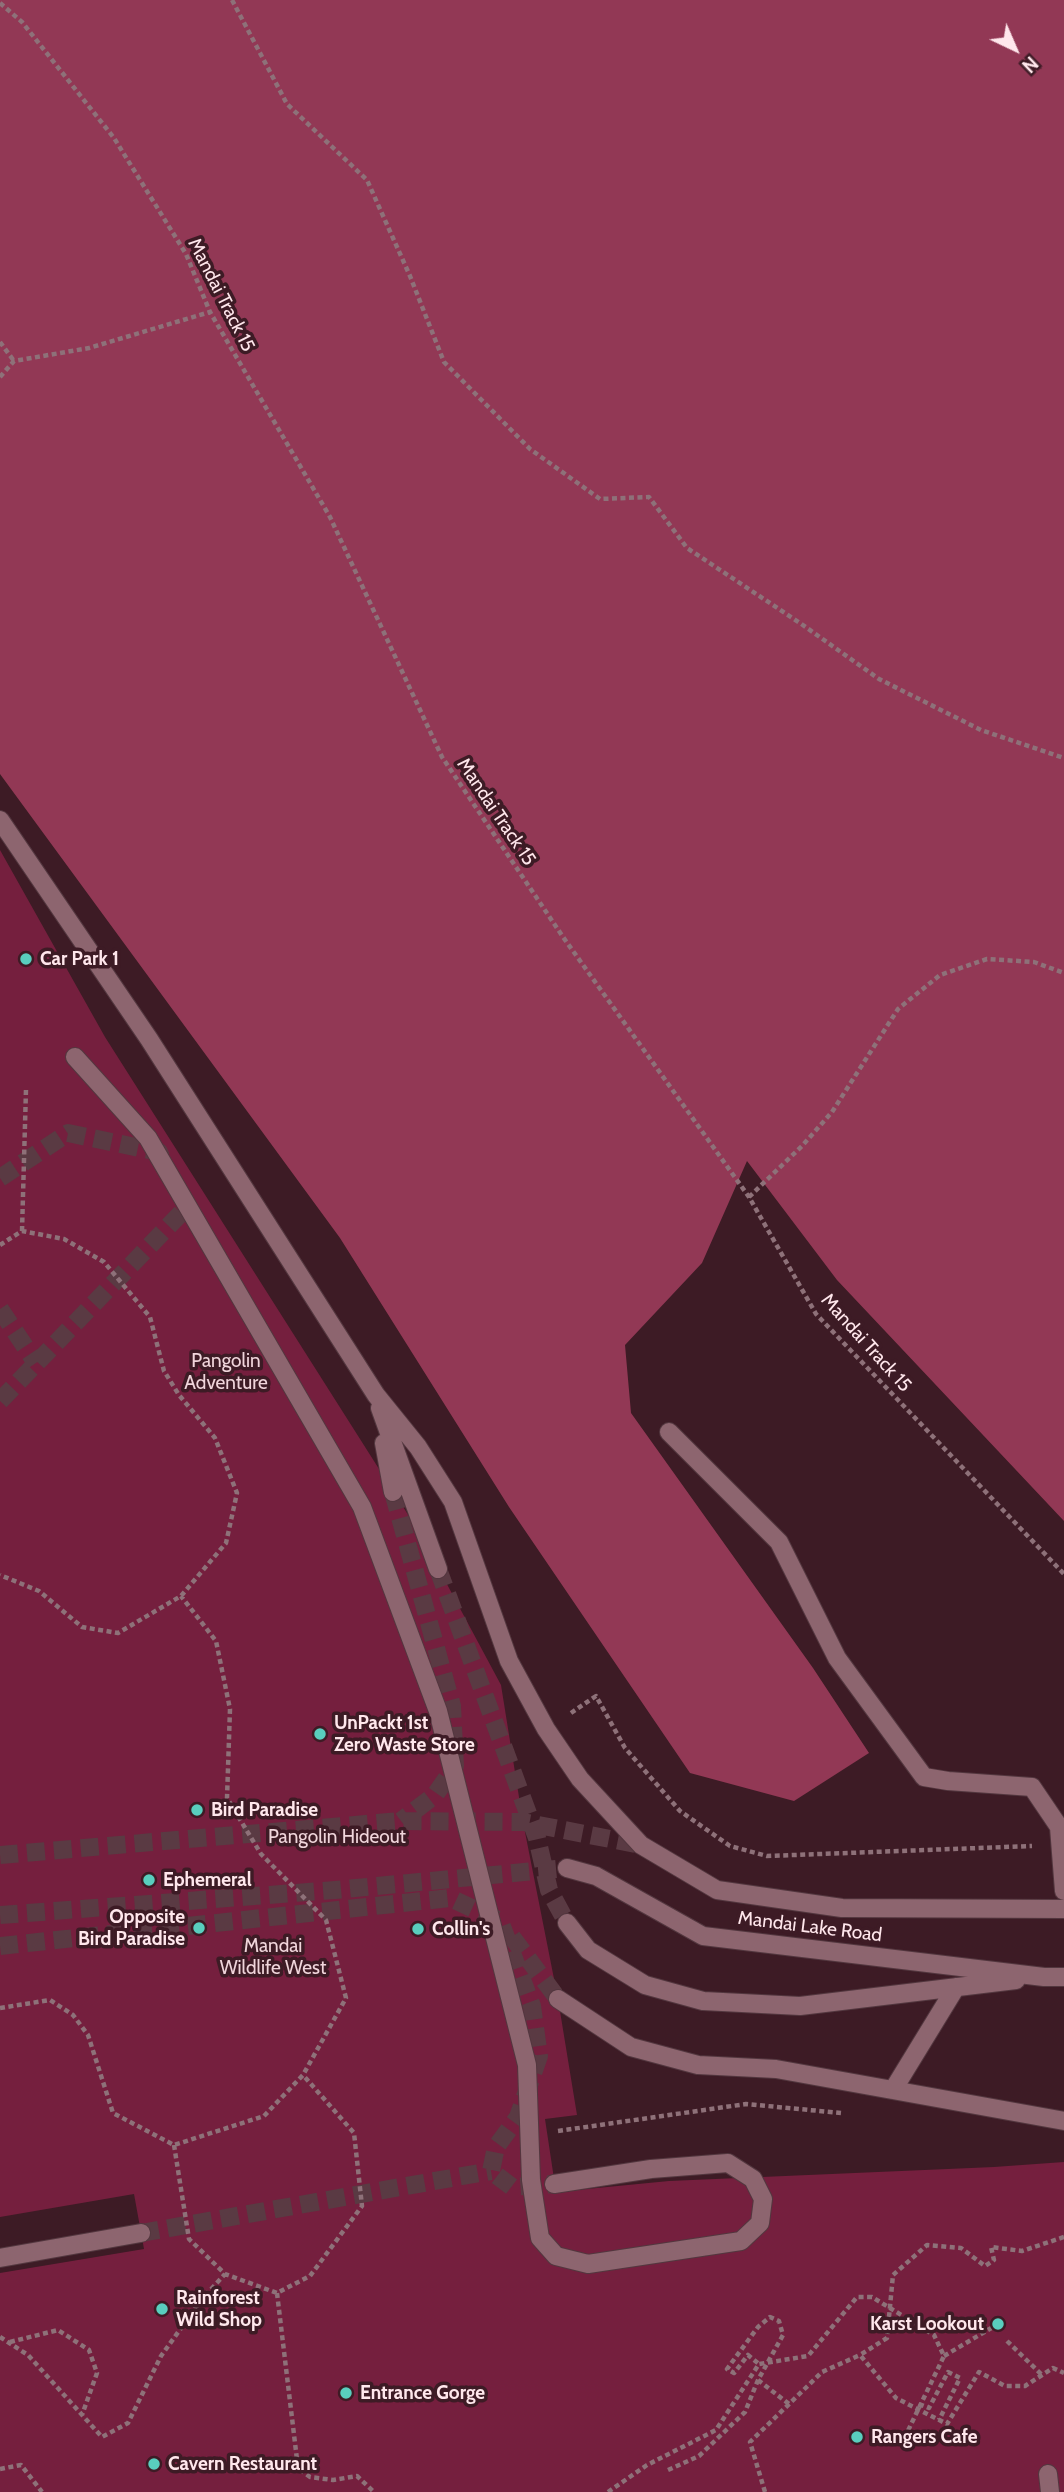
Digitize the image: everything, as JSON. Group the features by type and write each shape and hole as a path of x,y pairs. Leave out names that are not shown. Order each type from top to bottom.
{"street":[{"path":"0,820 149,1039 376,1395 438,1569"},
{"path":"75,1056 148,1138 362,1507 439,1711 521,2039 527,2065 531,2180 540,2238 556,2256 588,2264 741,2241 760,2222 763,2199 753,2179 728,2163 651,2169 554,2184"},
{"path":"376,1395 393,1492"},
{"name":"Mandai Lake Road","path":"376,1395 418,1447 453,1502 509,1661 546,1730 580,1779 641,1845 717,1890 842,1908 1064,1909"},
{"path":"669,1432 779,1542 837,1658 924,1777 948,1782 1032,1787 1059,1827 1064,1891"},
{"name":"Mandai Lake Road","path":"568,1868 596,1876 703,1936 1044,1977 1064,1977"},
{"path":"567,1923 588,1950 645,1985 703,2001 800,2006 1044,1977"},
{"path":"894,2090 956,1987"},
{"path":"558,1999 631,2047 698,2064 776,2069 1064,2121"},
{"path":"0,2258 141,2233"}],"path":[{"path":"232,0 287,104 368,180 444,362 530,449 600,499 649,496 687,548 879,679 981,730 1064,758"},
{"name":"Mandai Track 15","path":"0,3 22,22 114,138 186,254 210,312 330,517 442,757 563,937 749,1198 816,1314 1064,1574"},
{"path":"0,377 14,361 89,348 210,312"},
{"path":"0,342 14,361"},
{"path":"749,1198 803,1146 832,1112 898,1009 940,975 987,959 1034,962 1064,973"},
{"path":"22,1231 26,1089"},
{"path":"0,1245 22,1231 64,1238 104,1262 150,1317 164,1371 179,1395 215,1438 237,1493 226,1543 181,1596 118,1633 82,1627 39,1591 0,1575"},
{"path":"0,2008 50,2000 73,2015 88,2035 113,2113 174,2145 264,2116 303,2075 346,1997 326,1920 261,1854 227,1798 230,1709 216,1641 181,1596"},
{"path":"546,1730 596,1696 625,1748 680,1811 730,1846 768,1856 1060,1844"},
{"path":"174,2145 188,2239 225,2274 277,2293 310,2276 362,2206 354,2133 303,2075"},
{"path":"547,2133 746,2105 843,2113"},
{"path":"765,2492 750,2442 822,2372 860,2355 887,2338 893,2275 927,2245 961,2248 985,2266 993,2260 991,2247 1022,2251 1064,2237"},
{"path":"0,2337 29,2355 102,2437 128,2423 161,2356 202,2299 225,2274"},
{"path":"277,2293 298,2468 310,2477 333,2480 357,2476 374,2492"},
{"path":"608,2492 647,2465 716,2430 759,2364 808,2356 857,2297 872,2297 934,2335 944,2356"},
{"path":"668,2470 699,2456 745,2412 758,2380 783,2335 779,2321 770,2317 758,2327 727,2369 734,2373 748,2355 759,2364"},
{"path":"903,2441 944,2356 998,2324"},
{"path":"9,2342 58,2330 89,2350 97,2373 82,2415"},
{"path":"1007,2341 1042,2375"},
{"path":"860,2355 896,2398 947,2424 979,2372 1005,2386 1025,2386 1053,2368 1064,2373"},
{"path":"919,2404 929,2408 948,2372 960,2378 939,2420"},
{"path":"758,2380 789,2404"},
{"path":"0,2469 21,2465 42,2492"}],"green space":[{"name":"Mandai Wildlife West","path":"0,850 105,1037 419,1532 501,1685 523,1822 558,1999 577,2115 545,2119 556,2192 669,2181 1064,2162 1064,2492 0,2492 0,2273 144,2249 134,2194 0,2217"}],"shaded area":[{"path":"0,0 1064,0 1064,1521 837,1280 747,1161 702,1263 625,1345 631,1413 813,1668 869,1753 794,1801 690,1773 509,1507 340,1238 0,774"}],"tunnel":[{"path":"0,1178 68,1133 159,1152 162,1159"},
{"path":"0,1401 187,1207 180,1193"},
{"path":"0,1309 36,1363"},
{"path":"393,1492 452,1706 455,1766 435,1795 401,1821"},
{"path":"438,1569 537,1838 549,1890 567,1923"},
{"path":"0,1855 401,1821 523,1822 641,1845"},
{"path":"0,1915 335,1890 567,1868"},
{"path":"0,1946 450,1898 500,1921 532,2006 539,2056 518,2117 496,2147 491,2171 512,2187 554,2184"},
{"path":"512,1937 558,1999"},
{"path":"141,2233 491,2171"}],"place":[{"name":"Car Park 1","path":"26,959"},
{"name":"UnPackt 1st Zero Waste Store","path":"320,1734"},
{"name":"Bird Paradise","path":"197,1810"},
{"name":"Ephemeral","path":"149,1880"},
{"name":"Opposite Bird Paradise","path":"199,1928"},
{"name":"Collin's","path":"418,1929"},
{"name":"Rainforest Wild Shop","path":"162,2309"},
{"name":"Karst Lookout","path":"998,2324"},
{"name":"Entrance Gorge","path":"346,2393"},
{"name":"Rangers Cafe","path":"857,2437"},
{"name":"Cavern Restaurant","path":"154,2464"}],"park label":[{"name":"Pangolin Adventure","path":"226,1372"},
{"name":"Pangolin Hideout","path":"337,1837"}]}
